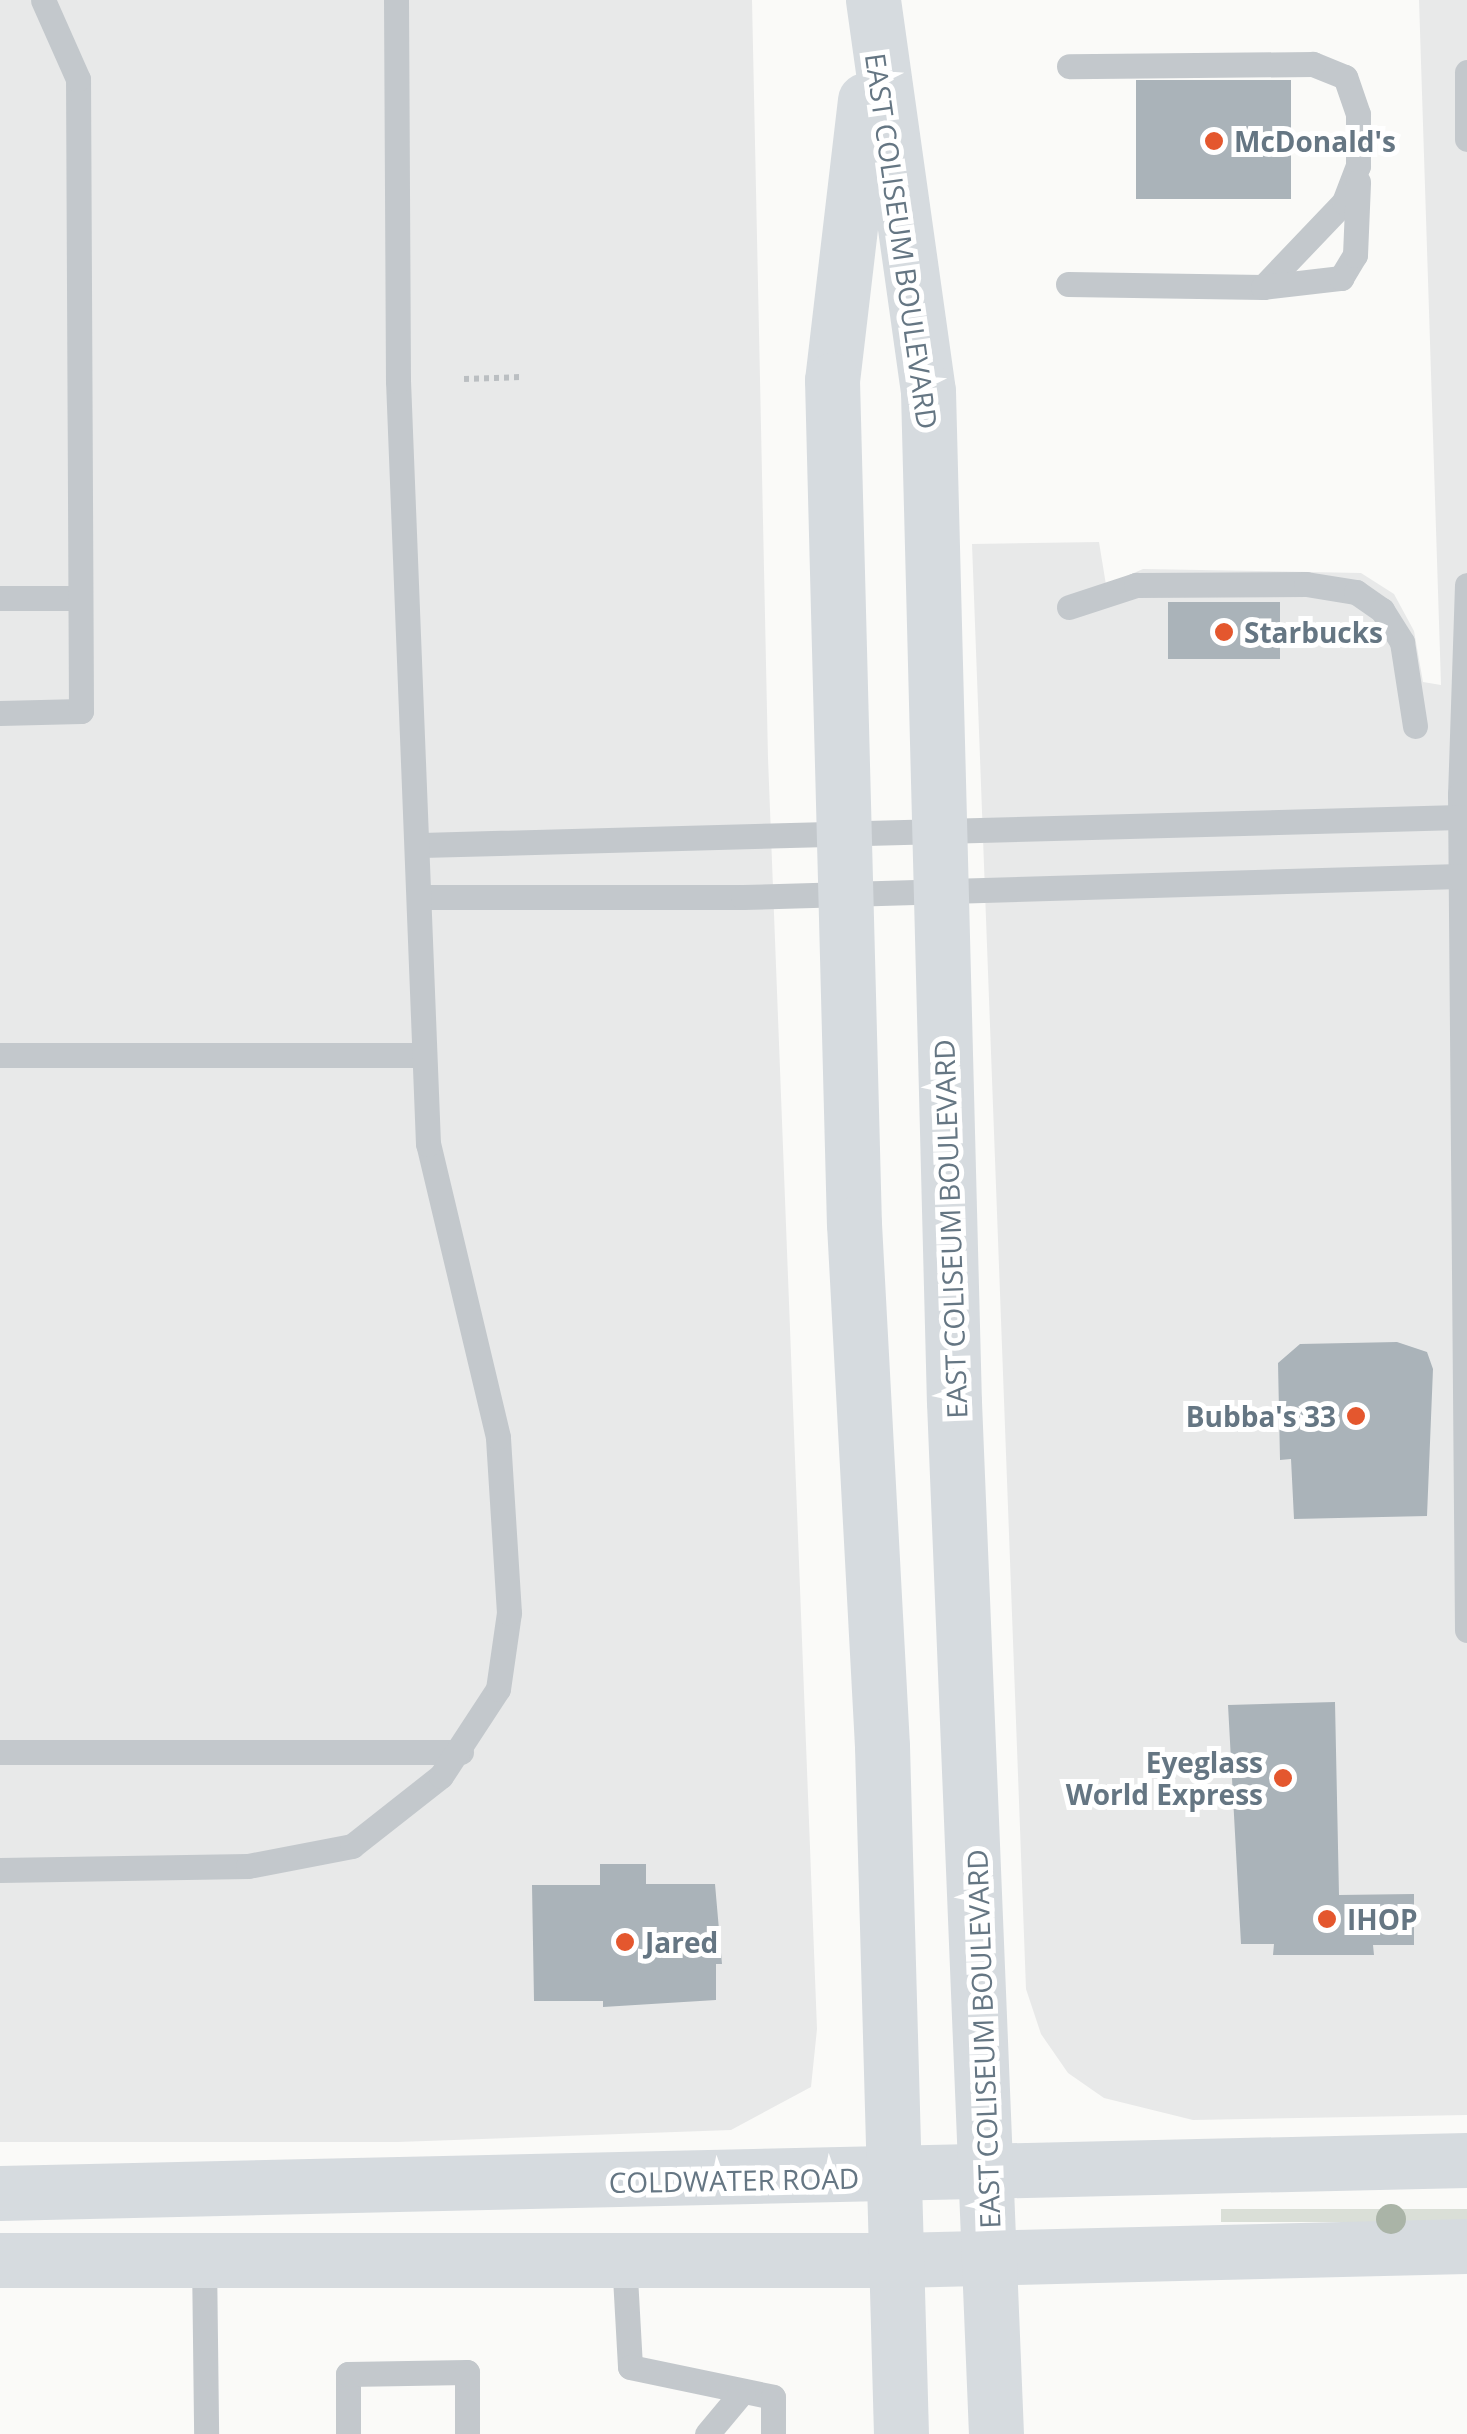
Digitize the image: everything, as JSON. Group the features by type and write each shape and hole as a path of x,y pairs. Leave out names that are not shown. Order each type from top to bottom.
{"main road":[{"name":"EAST COLISEUM BOULEVARD","path":"873,14 928,391 954,1402 989,2168 996,2434"},
{"name":"EAST COLISEUM BOULEVARD","path":"873,14 832,380 845,892 897,2176 900,2434"},
{"name":"COLDWATER ROAD","path":"0,2193 897,2176 989,2168 1467,2160"},
{"path":"0,2260 898,2260 1467,2246"}],"lane":[{"path":"0,713 81,711 78,79 43,0"},
{"path":"0,1870 248,1866 352,1846 461,1752 498,1690 509,1613 498,1437 428,1144 420,845 399,398 396,0"},
{"path":"1068,284 1263,287 1341,278 1355,255 1358,166 1358,114 1345,77 1313,64 1069,66"},
{"path":"1467,72 1467,139"},
{"path":"1263,287 1344,202 1358,166"},
{"path":"1069,607 1136,585 1306,584 1356,592 1382,610 1402,642 1415,726"},
{"path":"1467,585 1460,817 1467,1630"},
{"path":"0,598 78,598"},
{"path":"420,845 844,837 1460,817"},
{"path":"422,897 845,892 1460,876"},
{"path":"0,1054 424,1056"},
{"path":"0,1752 461,1752"},
{"path":"204,2258 206,2434"},
{"path":"624,2259 630,2368 773,2397 772,2434"},
{"path":"348,2434 348,2374 467,2372 468,2434"},
{"path":"707,2434 743,2391"}],"path":[{"path":"464,379 520,377"}],"shaded area":[{"path":"0,0 752,0 768,758 817,2029 811,2087 731,2130 398,2142 0,2142"},
{"path":"1419,0 1467,0 1467,2115 1193,2120 1104,2098 1068,2073 1041,2034 1026,1989 972,544 1099,542 1106,585 1143,569 1361,573 1394,594 1414,631 1423,682 1441,685"},
{"path":"1221,2209 1467,2209 1467,2222 1221,2222"}],"building":[{"name":"McDonald's","path":"1136,80 1291,80 1291,199 1136,199"},
{"name":"Starbucks","path":"1168,602 1280,602 1280,659 1168,659"},
{"name":"Bubba's 33","path":"1397,1342 1427,1352 1433,1369 1427,1516 1294,1519 1291,1459 1280,1460 1278,1363 1300,1344"},
{"path":"1335,1702 1339,1895 1414,1894 1414,1945 1373,1945 1374,1955 1273,1955 1274,1944 1241,1944 1228,1705"},
{"name":"Jared","path":"600,1864 646,1864 646,1884 715,1884 722,1964 716,1964 716,2000 603,2007 603,2001 534,2001 532,1885 600,1885"}],"place":[{"name":"McDonald's","path":"1214,141"},
{"name":"Starbucks","path":"1224,632"},
{"name":"Bubba's 33","path":"1356,1416"},
{"name":"Eyeglass World Express","path":"1283,1778"},
{"name":"IHOP","path":"1327,1919"},
{"name":"Jared","path":"625,1942"}]}
